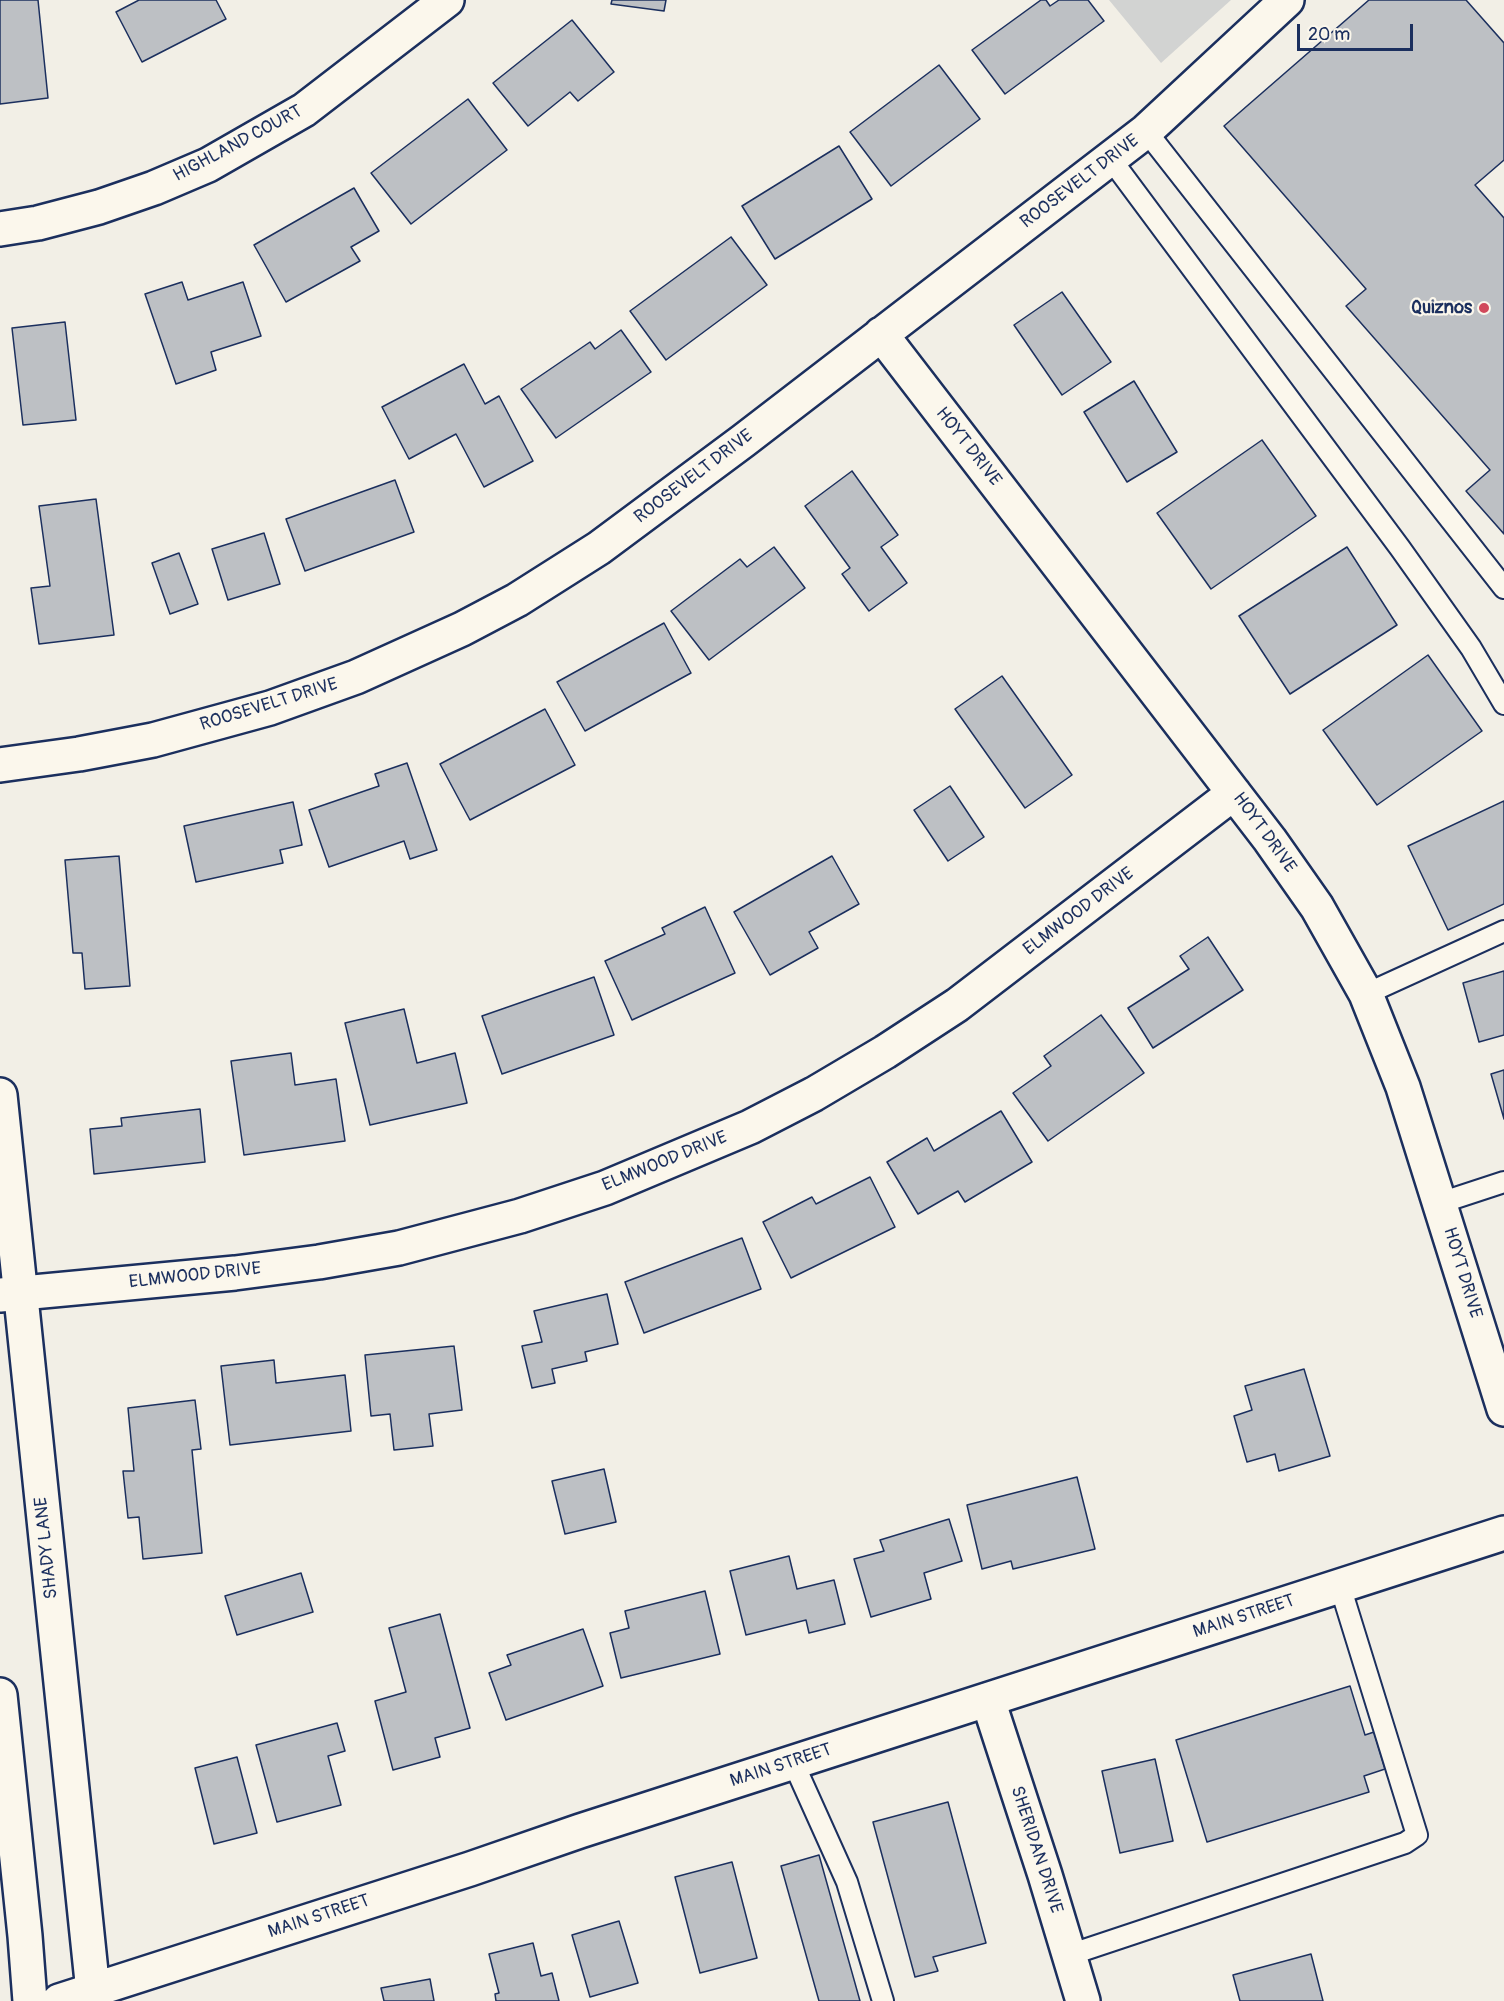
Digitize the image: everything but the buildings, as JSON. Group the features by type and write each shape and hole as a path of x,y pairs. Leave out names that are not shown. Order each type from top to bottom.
{"street":[{"name":"HIGHLAND COURT","path":"0,229 38,223 99,207 154,188 208,165 304,110 447,0"},
{"name":"ROOSEVELT DRIVE","path":"0,765 79,754 153,740 270,708 356,677 462,629 517,600 599,548 743,441 1146,131 1287,0"},
{"name":"HOYT DRIVE","path":"881,334 1270,840 1317,907 1366,994 1403,1087 1504,1409"},
{"name":"ELMWOOD DRIVE","path":"10,1294 235,1273 399,1248 520,1216 605,1188 750,1127 814,1094 885,1052 957,1005 1234,793"},
{"name":"SHADY LANE","path":"0,1095 10,1294 94,1996"},
{"name":"MAIN STREET","path":"59,2001 94,1996 793,1762 1504,1533"},
{"path":"0,1695 30,2001"},
{"name":"SHERIDAN DRIVE","path":"988,1700 1083,2001"}],"lane":[{"path":"1146,131 1504,588"},
{"path":"1110,159 1400,548 1471,648 1504,704"},
{"path":"1366,994 1504,931"},
{"path":"1440,1203 1504,1182"},
{"path":"1069,1955 1404,1843 1417,1835 1340,1586"},
{"path":"793,1762 847,1882 883,2001"}],"shaded area":[{"path":"1109,0 1231,0 1161,63"}],"place":[{"name":"Quiznos","path":"1484,308"}]}
